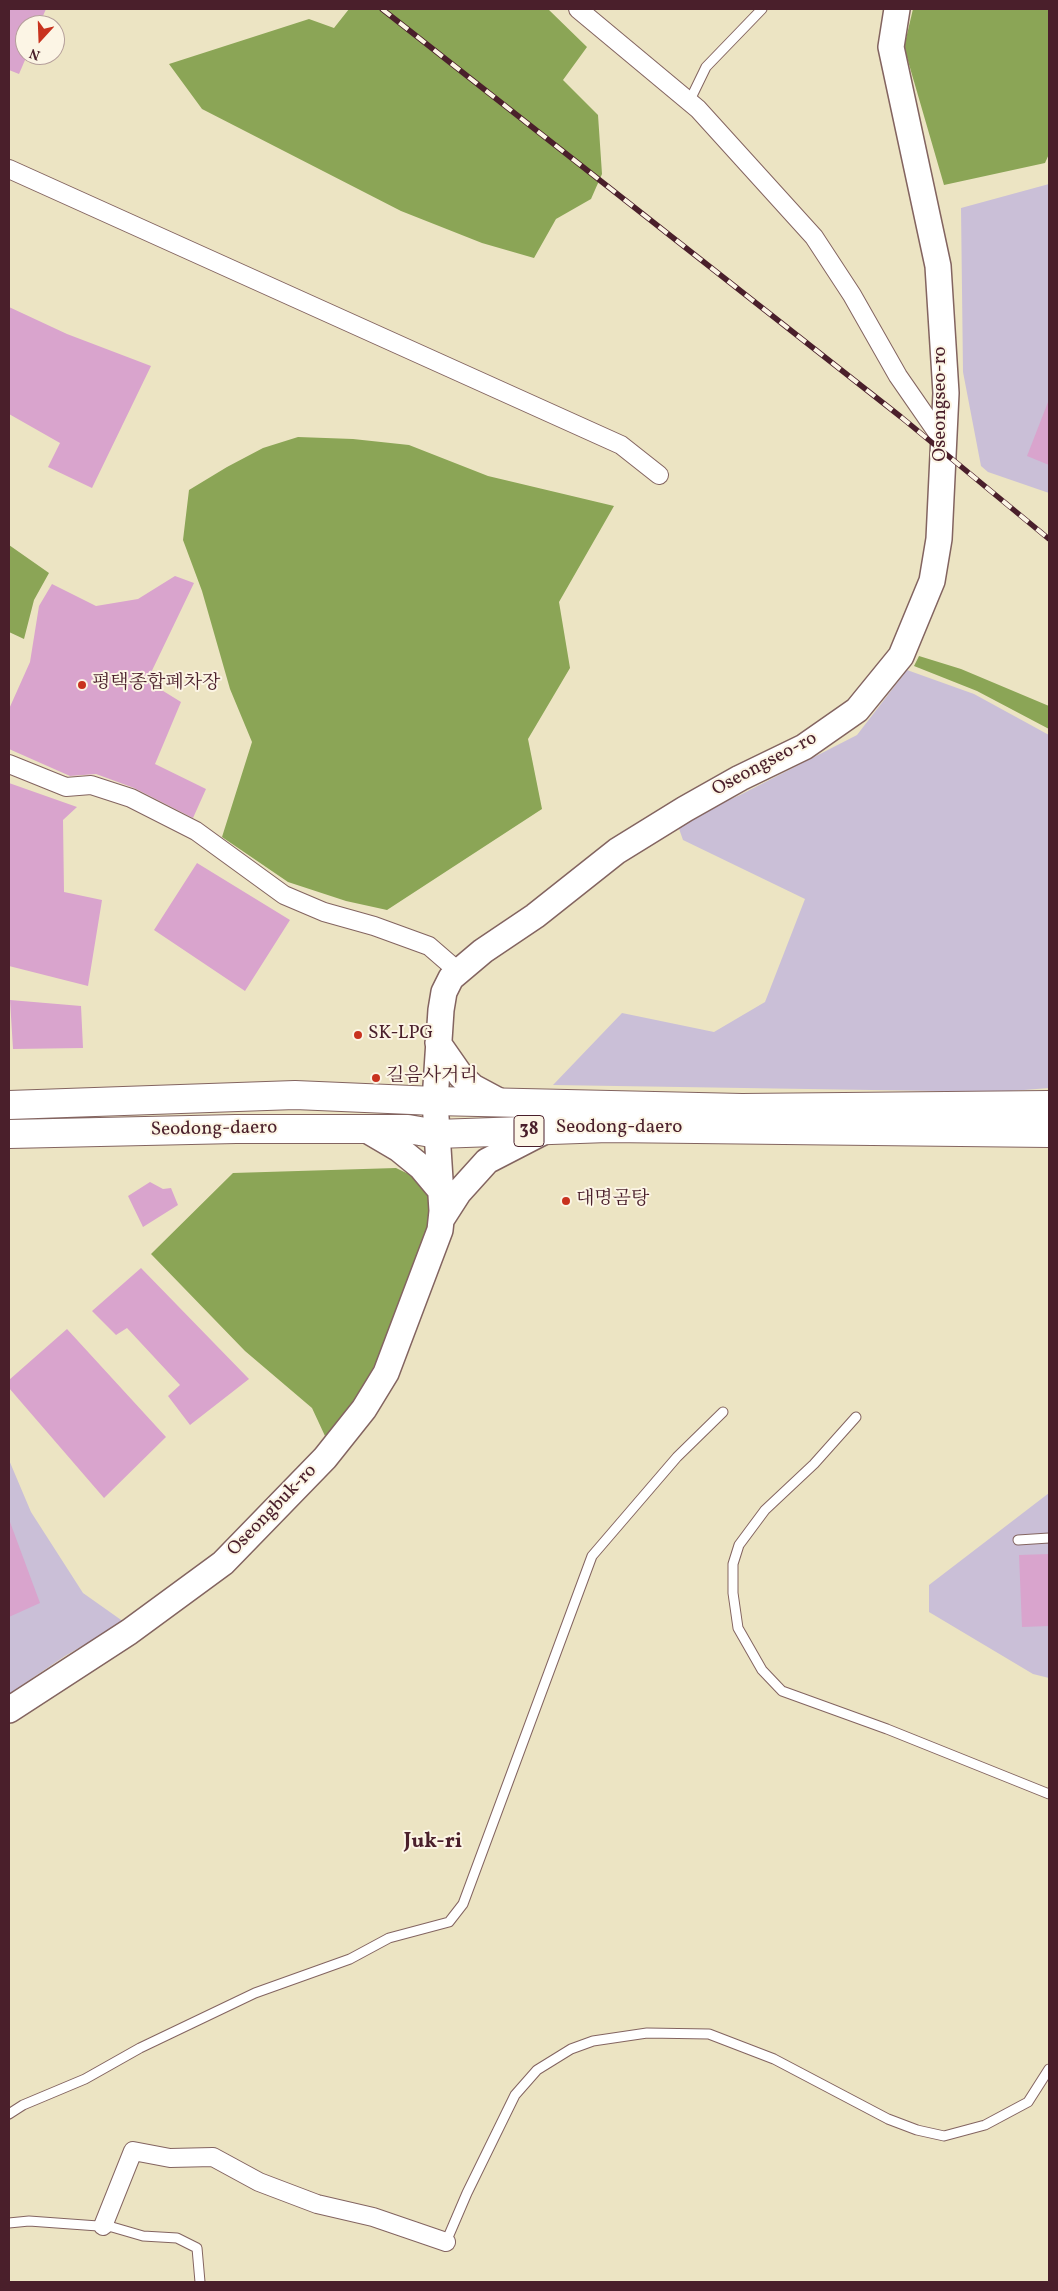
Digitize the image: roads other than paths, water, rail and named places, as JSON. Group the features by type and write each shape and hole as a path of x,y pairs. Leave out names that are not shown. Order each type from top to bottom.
{"main road":[{"name":"Seodong-daero","path":"9,1105 294,1095 435,1101 742,1108 1049,1106"},
{"name":"Seodong-daero","path":"9,1134 236,1129 408,1130 437,1134 608,1128 1049,1133"}],"street":[{"path":"578,9 689,102 814,237 852,295 898,376 943,440"},
{"name":"Oseongseo-ro","path":"441,1225 441,1191 435,1101 438,1043 444,992 451,978 483,951 535,916 617,851 685,808 740,778 804,747 857,710 901,656 932,581 939,539 946,393 938,266 891,47 897,9"},
{"path":"9,169 621,445 659,475"},
{"path":"9,764 66,786 91,785 131,798 196,831 284,895 324,912 374,926 430,946 458,972"},
{"path":"438,1043 467,1082 501,1102"},
{"path":"366,1129 399,1149 421,1166 441,1191"},
{"path":"441,1225 459,1192 487,1161 547,1130"},
{"name":"Oseongbuk-ro","path":"9,1710 129,1632 223,1563 325,1458 364,1409 386,1373 441,1225"},
{"path":"103,2226 133,2151 170,2158 213,2157 259,2182 317,2204 373,2217 446,2242"}],"lane":[{"path":"689,102 706,67 762,9"},
{"path":"9,2114 23,2105 85,2079 140,2048 255,1993 350,1959 389,1938 449,1922 463,1904 592,1556 677,1457 723,1412"},
{"path":"856,1417 814,1464 765,1510 739,1545 733,1564 733,1593 738,1628 762,1670 782,1691 896,1732 1049,1794"},
{"path":"1018,1540 1049,1538"},
{"path":"446,2242 467,2193 515,2095 537,2070 572,2049 593,2041 647,2033 708,2034 774,2059 888,2119 917,2130 944,2136 985,2125 1028,2102 1049,2069"},
{"path":"9,2223 29,2221 103,2226 143,2236 177,2238 197,2248 200,2282"}],"railway":[{"path":"382,9 901,417 1049,539"}],"place":[{"name":"평택종합폐차장","path":"82,685"},
{"name":"SK-LPG","path":"358,1035"},
{"name":"길음사거리","path":"376,1078"},
{"name":"대명곰탕","path":"566,1201"}],"district":[{"name":"Juk-ri","path":"433,1843"}]}
